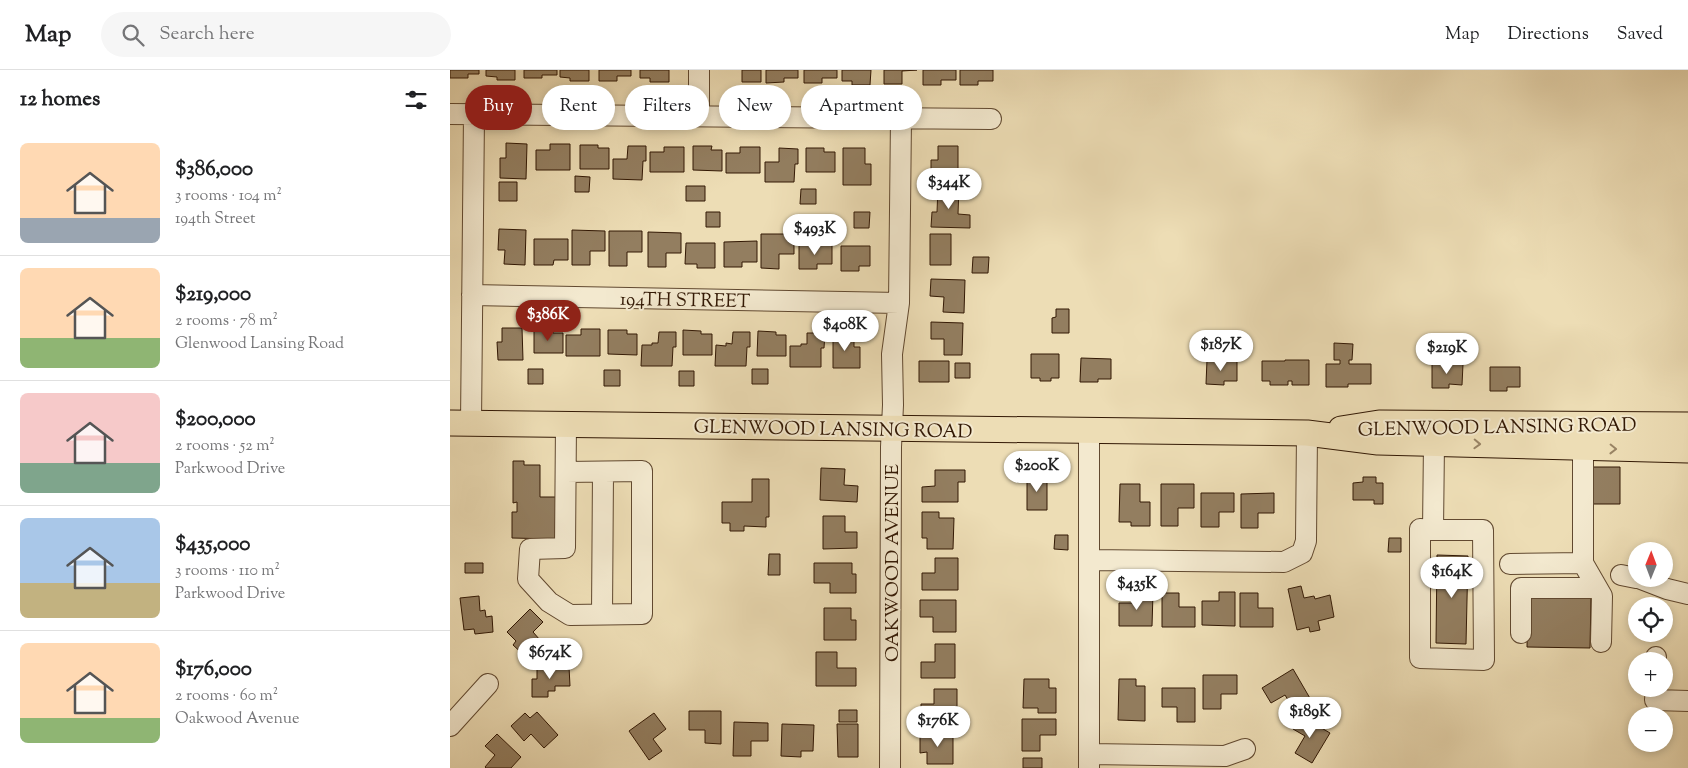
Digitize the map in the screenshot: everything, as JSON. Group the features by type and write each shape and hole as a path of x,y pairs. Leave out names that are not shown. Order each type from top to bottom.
{"main road":[{"name":"GLENWOOD LANSING ROAD","path":"460,423 1306,433 1378,442 1688,450"},
{"name":"GLENWOOD LANSING ROAD","path":"1306,433 1379,424 1688,425"}],"street":[{"path":"699,70 699,85"},
{"path":"450,114 465,114"},
{"path":"532,115 625,115"},
{"path":"709,116 801,117"},
{"path":"922,118 991,119"},
{"path":"460,423 472,295 474,130"},
{"name":"OAKWOOD AVENUE","path":"890,768 892,354 899,303 901,130"},
{"name":"194TH STREET","path":"472,295 899,303"},
{"path":"566,424 565,548 530,548 528,579 549,602 570,615 642,614 642,471 566,472"},
{"path":"1089,431 1089,761 1225,756 1245,749"},
{"path":"1089,560 1284,562 1302,553 1306,541 1306,433"},
{"path":"1433,530 1434,443"},
{"path":"1583,448 1583,563 1602,596 1601,642"},
{"path":"602,614 603,472"},
{"path":"1420,529 1433,530 1483,530 1484,660 1420,658 1420,529"},
{"path":"1510,564 1583,563"},
{"path":"1521,633 1522,588 1597,588"},
{"path":"1664,588 1688,594"},
{"path":"450,726 488,684"},
{"path":"1656,697 1656,700 1688,701"}],"building":[{"path":"450,70 479,70 479,74 468,74 468,78 450,78"},
{"path":"486,70 515,70 515,80 497,80 497,77 486,76"},
{"path":"524,70 557,70 557,75 542,75 542,78 524,78"},
{"path":"560,70 589,70 589,81 570,81 570,78 560,77"},
{"path":"599,70 631,70 631,76 617,76 617,81 599,81"},
{"path":"640,70 669,70 669,82 650,82 650,78 640,78"},
{"path":"742,70 761,70 761,82 742,82"},
{"path":"766,70 798,70 798,78 784,78 784,82 766,83"},
{"path":"804,70 837,70 837,78 822,78 822,83 804,83"},
{"path":"842,70 871,70 870,85 852,85 852,81 842,81"},
{"path":"884,70 917,70 902,71 902,84 884,84"},
{"path":"923,70 956,70 956,80 941,80 941,85 923,85"},
{"path":"960,70 993,70 993,81 978,81 978,85 960,85"},
{"path":"506,143 527,144 526,179 500,178 500,158 506,158"},
{"path":"550,144 570,144 570,170 536,170 536,150 550,150"},
{"path":"580,145 598,145 598,148 609,148 609,169 580,169"},
{"path":"628,146 646,146 646,161 643,161 642,180 613,179 613,159 627,159"},
{"path":"693,146 712,146 711,150 722,150 722,171 693,170"},
{"path":"938,146 958,146 958,181 931,181 931,160 938,160"},
{"path":"664,147 684,147 684,172 650,172 650,152 664,152"},
{"path":"740,147 760,147 760,173 726,173 726,153 740,153"},
{"path":"779,148 798,149 798,164 795,164 794,182 765,182 765,162 779,162"},
{"path":"806,148 824,148 824,152 835,152 835,172 806,172"},
{"path":"843,148 865,148 865,164 871,164 871,185 843,185"},
{"path":"575,176 590,177 589,192 575,192"},
{"path":"499,182 517,182 517,201 499,201"},
{"path":"686,186 705,186 705,201 686,201"},
{"path":"938,187 959,187 958,214 970,215 970,228 931,227 932,212 937,212"},
{"path":"801,189 816,189 816,204 800,204"},
{"path":"706,212 720,212 720,227 706,227"},
{"path":"854,212 870,212 869,228 854,228"},
{"path":"499,229 526,230 525,265 504,264 505,250 498,250"},
{"path":"572,230 605,231 605,251 590,251 590,265 572,265"},
{"path":"609,231 642,231 642,252 627,252 627,266 609,266"},
{"path":"648,232 681,233 681,253 666,253 666,267 648,267"},
{"path":"761,234 794,234 794,254 779,254 779,269 761,268"},
{"path":"930,234 951,234 951,265 930,265"},
{"path":"534,239 568,239 568,260 554,260 553,265 534,265"},
{"path":"757,241 757,262 742,262 742,267 724,267 724,242"},
{"path":"686,243 715,243 715,268 697,268 697,264 685,264"},
{"path":"799,244 832,244 832,264 817,264 817,269 799,269"},
{"path":"841,246 870,246 870,266 859,266 859,271 841,271"},
{"path":"973,257 989,257 988,273 972,273"},
{"path":"931,279 965,280 964,313 943,312 944,297 930,296"},
{"path":"1056,309 1069,309 1069,333 1052,333 1052,318 1056,317"},
{"path":"931,322 963,323 962,355 944,355 944,339 931,339"},
{"path":"502,328 522,328 523,360 498,360 497,342 502,342"},
{"path":"534,329 553,329 553,333 563,333 563,353 534,353"},
{"path":"581,329 600,329 600,356 566,356 566,335 581,335"},
{"path":"608,330 627,330 627,334 637,334 637,355 608,354"},
{"path":"683,330 701,331 701,334 712,334 712,355 683,355"},
{"path":"758,331 776,332 776,335 786,335 786,356 757,356"},
{"path":"659,332 676,332 676,347 673,347 672,366 641,366 642,345 658,343"},
{"path":"733,332 750,332 750,347 747,347 746,366 715,366 716,345 726,346 726,343 732,344"},
{"path":"807,333 825,333 824,348 821,348 821,367 790,367 790,346 807,344"},
{"path":"833,333 854,333 854,347 860,347 860,368 833,368"},
{"path":"1334,343 1353,344 1352,360 1349,360 1349,364 1371,364 1371,384 1348,384 1348,387 1326,387 1326,364 1340,364 1340,360 1334,360"},
{"path":"1031,354 1059,354 1059,378 1051,378 1051,381 1040,381 1040,378 1031,378"},
{"path":"1081,358 1111,359 1111,379 1098,379 1098,382 1080,382"},
{"path":"1207,360 1237,361 1237,381 1224,381 1224,385 1206,384"},
{"path":"1309,360 1309,385 1292,385 1292,381 1288,381 1288,385 1270,385 1270,381 1262,381 1262,361"},
{"path":"919,361 949,361 949,382 919,382"},
{"path":"955,363 970,363 970,378 955,378"},
{"path":"1432,364 1463,364 1462,385 1449,384 1449,388 1432,388"},
{"path":"1490,367 1520,367 1520,387 1507,387 1507,391 1490,391"},
{"path":"528,369 543,369 543,384 528,384"},
{"path":"752,369 768,369 768,384 752,384"},
{"path":"604,370 620,370 620,386 604,386"},
{"path":"679,371 694,371 694,386 679,386"},
{"path":"513,461 524,461 524,465 540,465 540,497 556,497 555,539 512,538 512,512 517,512 517,502 513,503"},
{"path":"1591,467 1620,467 1620,504 1590,504"},
{"path":"821,468 845,469 844,485 858,486 857,502 820,500"},
{"path":"935,470 965,470 965,482 958,482 958,502 922,502 922,487 935,486"},
{"path":"1027,476 1047,476 1047,510 1027,510"},
{"path":"1363,477 1376,477 1376,483 1383,483 1383,504 1374,504 1374,500 1353,500 1353,483 1363,482"},
{"path":"752,479 769,479 769,517 766,517 766,527 744,526 744,531 730,531 730,523 722,523 722,502 752,502"},
{"path":"1120,484 1140,484 1140,502 1150,502 1150,526 1131,526 1131,522 1119,522"},
{"path":"1161,484 1194,484 1194,508 1178,508 1178,526 1161,526"},
{"path":"1201,493 1234,493 1234,512 1219,512 1219,527 1201,527"},
{"path":"1274,493 1274,513 1258,513 1258,528 1241,528 1241,494"},
{"path":"922,512 939,512 939,518 954,518 953,549 927,549 927,538 922,538"},
{"path":"823,516 845,516 845,532 857,532 857,548 823,549"},
{"path":"1055,535 1068,535 1068,550 1054,549"},
{"path":"1389,538 1401,538 1401,552 1388,552"},
{"path":"769,554 780,554 780,575 768,575"},
{"path":"1437,555 1468,556 1466,644 1436,643"},
{"path":"935,558 958,558 958,590 922,590 922,573 935,573"},
{"path":"465,563 483,563 483,573 465,573"},
{"path":"814,563 852,563 852,574 856,574 856,593 830,593 830,583 814,583"},
{"path":"1301,586 1304,598 1314,596 1315,599 1330,595 1334,617 1318,621 1320,630 1310,632 1309,627 1297,630 1288,589"},
{"path":"1136,592 1153,593 1152,626 1119,626 1119,603 1136,603"},
{"path":"1219,592 1235,592 1235,626 1202,625 1202,601 1219,601"},
{"path":"1162,593 1179,593 1179,607 1195,607 1195,627 1162,627"},
{"path":"1240,593 1258,593 1258,608 1273,608 1273,627 1240,627"},
{"path":"479,596 480,611 485,610 486,617 492,616 493,632 475,634 474,629 464,630 460,598"},
{"path":"1528,597 1591,598 1590,648 1527,647"},
{"path":"920,600 956,600 956,632 933,632 933,617 920,617"},
{"path":"824,608 851,608 851,620 856,620 856,640 824,640"},
{"path":"530,609 543,622 533,632 540,640 525,656 513,645 516,641 507,632"},
{"path":"935,644 955,644 955,678 921,678 921,662 935,662"},
{"path":"816,652 837,652 837,668 856,668 856,686 816,686"},
{"path":"537,667 569,667 570,686 555,686 555,691 548,691 548,697 532,697 532,679 537,679"},
{"path":"1293,669 1311,700 1294,710 1285,695 1271,703 1262,688"},
{"path":"1203,675 1237,675 1237,694 1221,694 1221,709 1203,709"},
{"path":"1024,679 1049,679 1049,688 1056,688 1056,713 1038,713 1038,708 1023,708"},
{"path":"1119,679 1136,679 1136,686 1145,686 1145,721 1118,720"},
{"path":"1162,688 1195,688 1195,722 1177,722 1177,707 1162,707"},
{"path":"934,689 957,689 957,721 921,721 921,704 934,704"},
{"path":"839,710 857,710 857,722 839,722"},
{"path":"689,711 721,711 721,744 705,743 705,730 689,730"},
{"path":"537,712 558,735 544,748 531,734 524,741 511,726 525,713 530,718"},
{"path":"654,713 666,729 653,739 662,751 649,760 629,731"},
{"path":"1301,716 1330,733 1312,763 1295,753 1305,736 1293,729"},
{"path":"1022,719 1056,719 1056,735 1040,735 1040,751 1022,751"},
{"path":"734,722 768,723 768,741 751,741 751,756 733,756"},
{"path":"782,724 814,725 813,751 801,751 801,757 781,756"},
{"path":"837,724 858,724 858,757 838,757"},
{"path":"497,734 521,757 511,768 485,767 495,755 485,746"},
{"path":"920,734 953,734 953,764 927,764 927,752 920,753"},
{"path":"1023,758 1042,758 1042,768 1023,768"}]}
